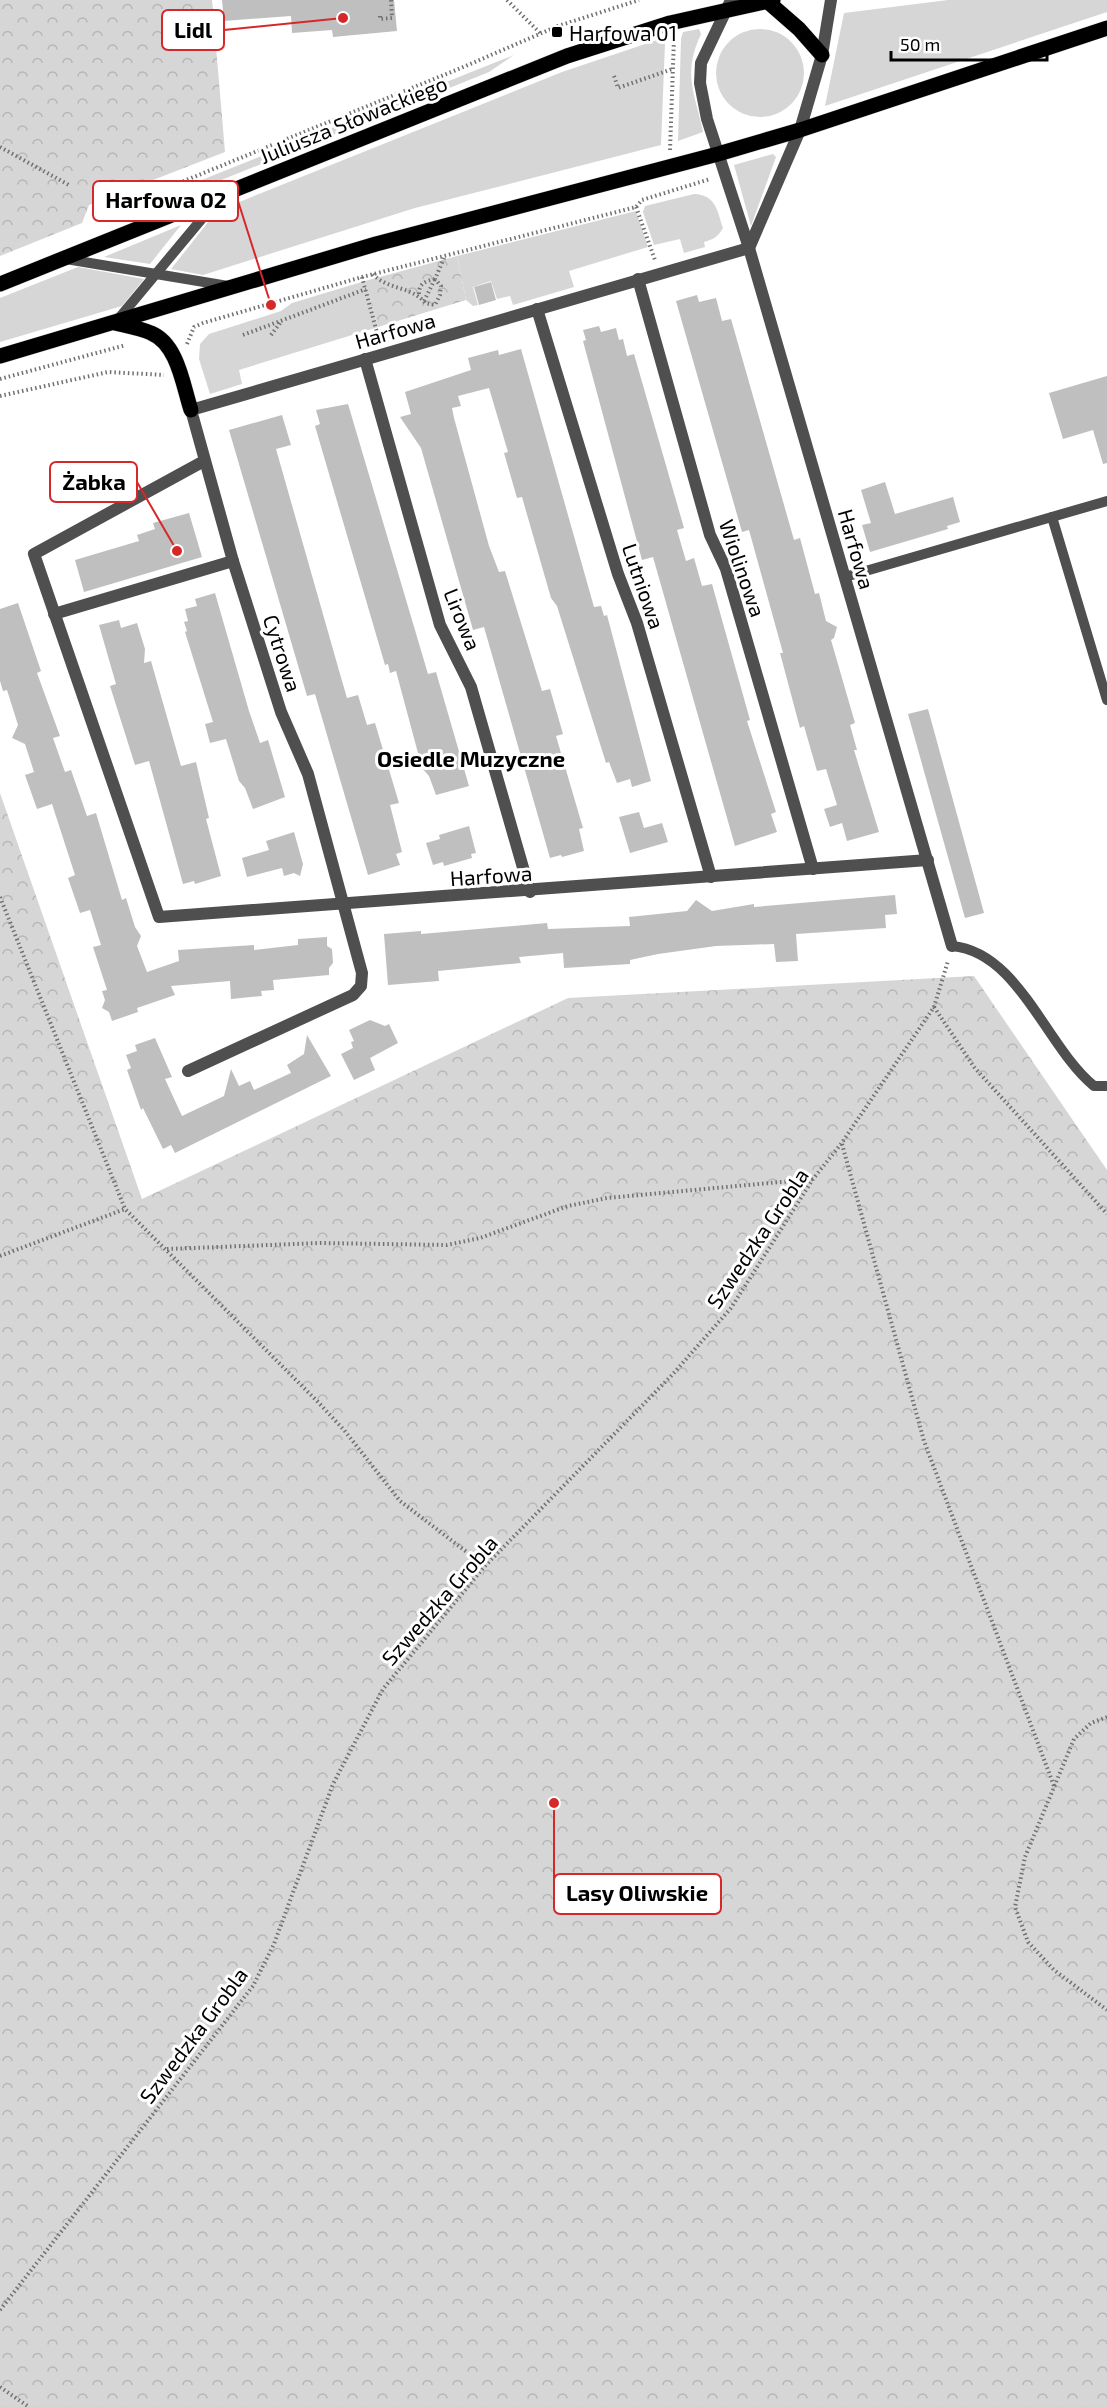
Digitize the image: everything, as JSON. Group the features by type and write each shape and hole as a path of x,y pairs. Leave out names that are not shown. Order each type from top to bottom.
{"main road":[{"path":"729,4 770,0 822,55"},
{"name":"Juliusza Słowackiego","path":"0,284 567,56 729,4"},
{"path":"0,356 376,244 718,154 800,130 1107,28"},
{"path":"115,322 153,333 167,346 175,360 190,410"}],"street":[{"path":"750,248 800,130 822,55 831,0"},
{"path":"718,154 700,83 701,63 729,4"},
{"name":"Harfowa","path":"718,154 750,248 952,946"},
{"name":"Harfowa","path":"190,410 750,248"},
{"name":"Wiolinowa","path":"638,279 710,535 726,569 813,869"},
{"name":"Lutniowa","path":"537,309 618,574 637,623 711,877"},
{"name":"Lirowa","path":"364,359 440,625 471,687 530,892"},
{"name":"Cytrowa","path":"190,410 233,561 281,712 308,774 345,905"},
{"name":"Harfowa","path":"204,461 34,554 159,917 530,892 927,860"},
{"path":"54,614 233,561"},
{"path":"188,1071 353,995 361,986 362,973 345,905"}],"lane":[{"path":"115,322 223,194"},
{"path":"64,258 235,287"},
{"path":"845,577 1107,501"},
{"path":"1052,517 1107,700"},
{"path":"952,946 970,948 987,956 1011,979 1076,1072 1094,1086 1107,1086"}],"path":[{"path":"380,16 380,19 392,18 391,0"},
{"path":"507,0 541,34"},
{"path":"108,212 541,34 639,0"},
{"path":"668,143 674,38"},
{"path":"614,76 618,88 672,69"},
{"path":"0,147 69,185"},
{"path":"186,346 190,333 203,322 373,274 636,207 642,200 725,174"},
{"path":"704,181 713,185"},
{"path":"636,207 660,273"},
{"path":"424,301 445,256"},
{"path":"373,274 379,281 418,294 430,305 438,301 441,286 435,279"},
{"path":"362,277 383,354"},
{"path":"418,294 419,288 425,282 435,279"},
{"path":"243,335 366,289"},
{"path":"271,335 282,320"},
{"path":"0,379 135,342"},
{"path":"164,366 169,385"},
{"path":"0,396 108,372 167,375"},
{"path":"0,897 125,1209 344,1430 400,1501 485,1566"},
{"name":"Szwedzka Grobla","path":"0,2310 253,1986 274,1944 333,1784 383,1689 485,1566 673,1374 731,1308 813,1179 842,1144 934,1007 952,946"},
{"path":"934,1007 974,1067 1107,1214"},
{"path":"842,1144 924,1441 1054,1786"},
{"path":"167,1249 320,1243 447,1245 480,1238 568,1206 608,1198 813,1179"},
{"path":"0,1256 125,1209"},
{"path":"1107,1717 1091,1723 1074,1739 1025,1857 1015,1907 1028,1942 1054,1970 1107,2010"},
{"path":"0,2387 29,2407"}],"green space":[{"path":"0,0 212,0 225,152 89,205 82,223 0,256"},
{"path":"948,0 1107,0 1107,12 825,106 844,13"},
{"path":"699,29 701,34 695,48 691,72 703,132 678,141 681,39 683,32"},
{"path":"751,29 769,29 785,36 797,48 804,64 804,82 797,98 785,110 769,117 751,117 735,110 723,98 716,82 716,64 723,48 735,36"},
{"path":"663,38 665,43 661,145 415,208 203,275 171,269 217,211 562,72"},
{"path":"514,55 489,72 135,215 124,211"},
{"path":"773,154 776,157 751,226 734,165"},
{"path":"694,194 711,200 723,228 719,234 704,242 705,247 684,253 680,239 654,245 643,212 645,206"},
{"path":"636,211 648,247 569,271 574,287 513,305 510,296 497,299 491,281 473,287 478,305 473,306 466,300 457,256"},
{"path":"181,225 150,264 104,257"},
{"path":"457,256 466,300 378,327 365,281"},
{"path":"78,267 144,279 122,306 0,342 0,298"},
{"path":"365,281 378,327 239,370 242,384 210,394 199,359 200,344 209,334 281,311 292,303"},
{"path":"0,793 142,1199 568,998 974,976 1107,1170 1107,2407 0,2407"}],"building":[{"path":"222,0 394,0 397,31 333,37 332,30 292,33 291,16 224,21"},
{"path":"491,282 496,300 479,305 474,287"},
{"path":"697,295 699,302 716,298 722,321 731,319 794,540 800,538 815,594 819,593 826,621 837,627 834,638 831,640 855,723 850,725 857,750 854,750 879,832 847,841 842,823 830,827 824,809 837,805 826,769 817,771 804,726 800,728 780,653 783,653 749,530 742,532 676,301"},
{"path":"599,326 601,332 616,328 619,340 623,339 627,356 634,354 684,528 677,530 686,561 694,558 702,586 712,584 750,720 747,721 776,812 771,814 777,832 735,846 653,557 642,560 583,341 586,340 583,330"},
{"path":"521,349 594,607 601,606 604,616 607,615 651,781 632,787 630,779 617,783 609,762 606,763 557,606 551,598 522,497 517,498 504,453 508,452 489,388 458,396 461,406 452,408 454,418 489,546 499,572 505,571 542,691 550,689 563,734 556,736 583,828 579,829 584,851 550,858 484,627 473,630 421,448 400,417 411,414 405,392 471,370 468,358 498,350 499,355"},
{"path":"1107,376 1107,463 1103,464 1093,430 1063,439 1049,393"},
{"path":"348,404 428,674 436,672 469,786 436,795 429,776 422,768 396,671 390,673 388,664 385,665 315,426 320,424 316,410"},
{"path":"282,415 291,445 276,449 347,698 358,695 367,725 375,723 399,803 390,805 402,852 396,854 400,865 368,875 315,694 307,696 229,430"},
{"path":"885,482 895,514 953,497 960,522 947,526 948,529 870,552 862,525 871,523 861,490"},
{"path":"189,513 202,557 84,592 75,560 139,541 137,535 155,529 153,523"},
{"path":"215,593 249,711 260,743 268,740 285,797 253,809 245,788 239,781 226,739 210,743 205,724 213,722 185,632 187,631 184,622 188,621 185,609 197,606 195,599"},
{"path":"18,603 41,671 37,673 60,736 53,738 65,772 71,770 87,816 96,813 122,900 126,898 135,927 141,936 137,946 147,972 179,961 178,950 254,945 254,950 298,945 298,939 327,937 327,946 332,949 333,963 329,968 329,975 273,980 274,990 261,991 262,996 231,999 230,981 171,986 175,995 137,1008 138,1012 112,1021 109,1012 102,1008 105,1000 102,991 107,990 93,947 101,945 90,910 80,913 68,878 75,875 52,804 37,809 25,775 34,772 25,744 12,738 18,725 7,690 3,691 0,681 0,609"},
{"path":"119,620 121,628 137,623 145,649 144,663 151,661 181,766 196,762 209,818 206,819 221,876 195,884 194,881 183,884 149,761 135,765 110,686 116,684 99,625"},
{"path":"928,709 984,913 965,918 908,714"},
{"path":"639,812 644,828 662,823 668,842 630,853 619,817"},
{"path":"469,826 476,853 471,854 472,858 444,866 443,862 433,865 426,843 440,839 439,835"},
{"path":"294,832 303,864 300,876 294,873 284,876 282,868 247,877 242,858 269,850 266,841"},
{"path":"895,895 897,914 885,915 886,928 796,934 798,961 776,962 774,944 716,946 658,954 630,960 630,964 564,968 563,953 519,957 521,963 438,971 439,981 388,985 384,934 421,931 421,934 547,923 548,929 630,926 629,917 687,911 696,900 712,911 754,904 754,907"},
{"path":"370,1020 385,1026 389,1024 398,1043 370,1058 375,1070 354,1080 341,1054 353,1048 351,1042 354,1041 349,1030"},
{"path":"307,1035 331,1076 175,1153 171,1145 163,1149 143,1108 141,1110 127,1070 131,1068 126,1055 137,1051 135,1045 155,1038 172,1077 165,1079 182,1116 224,1096 231,1069 239,1086 250,1081 254,1090 291,1073 287,1065 304,1054"}],"place":[{"name":"Lidl","path":"343,18"},
{"name":"Harfowa 01","path":"557,32"},
{"name":"Harfowa 02","path":"271,305"},
{"name":"Żabka","path":"177,551"},
{"name":"Lasy Oliwskie","path":"554,1803"}],"district":[{"name":"Osiedle Muzyczne","path":"471,758"}]}
